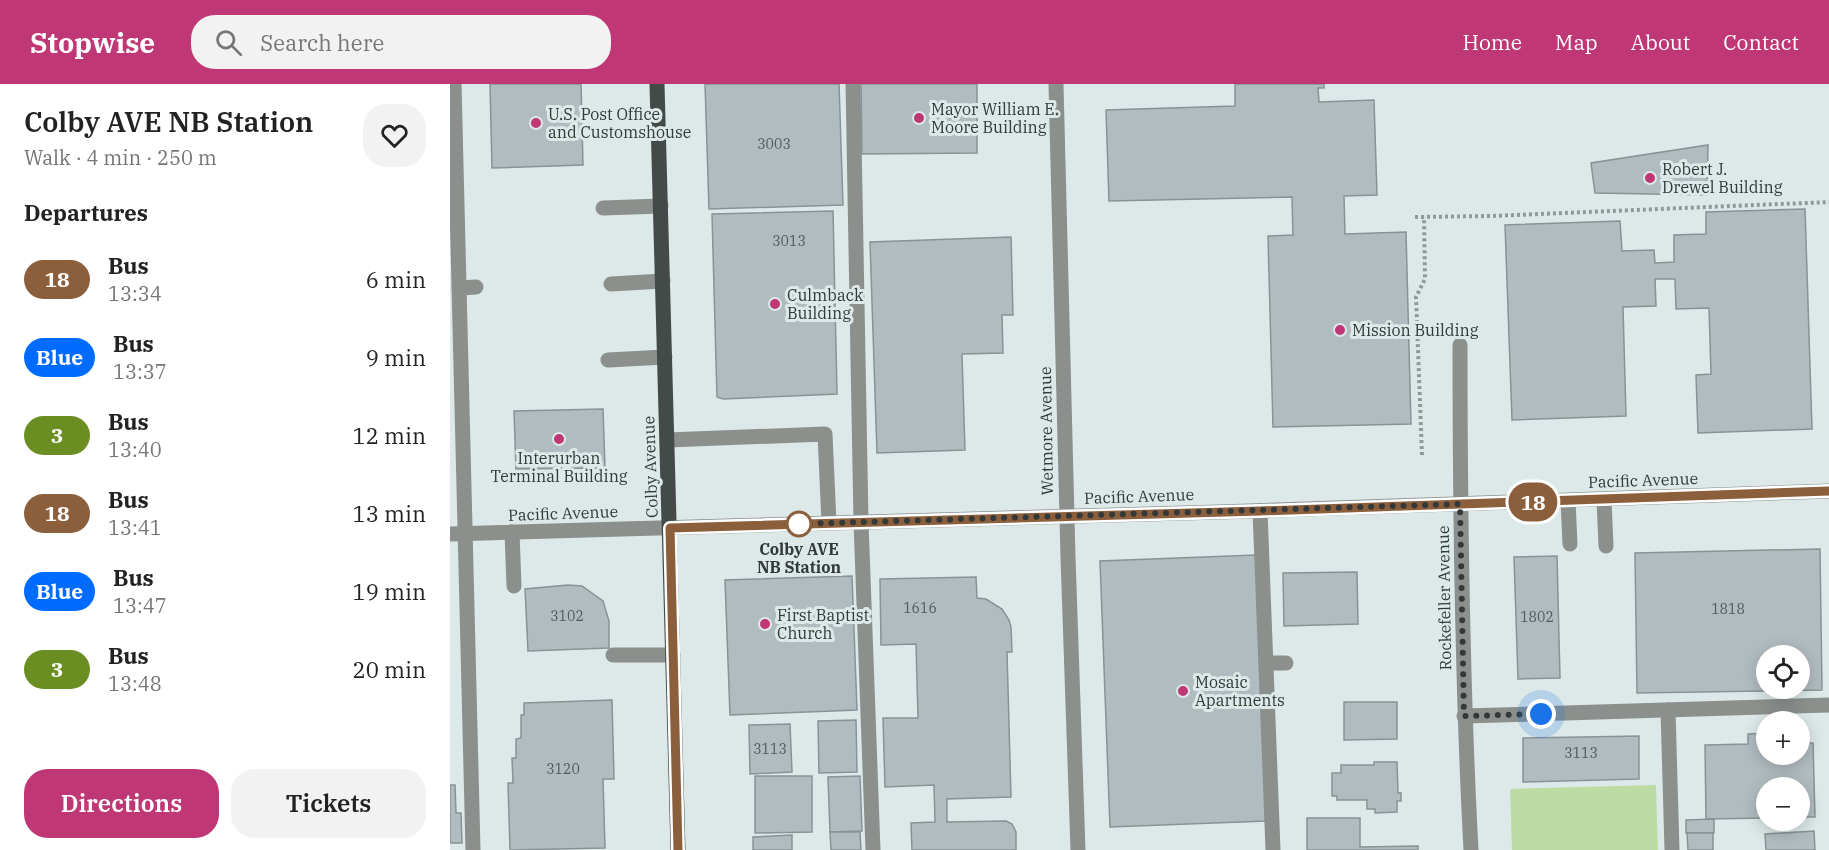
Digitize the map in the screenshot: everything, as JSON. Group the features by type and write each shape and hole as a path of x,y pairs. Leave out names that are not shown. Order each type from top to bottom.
{"main road":[{"name":"Colby Avenue","path":"657,84 678,850"}],"street":[{"path":"454,84 457,213 455,349 466,533 472,850"},
{"path":"853,84 861,522 873,850"},
{"name":"Wetmore Avenue","path":"1056,84 1066,516 1078,850"},
{"path":"603,208 661,206"},
{"path":"457,213 473,213"},
{"path":"610,284 663,281"},
{"path":"456,298 476,286"},
{"name":"Rockefeller Avenue","path":"1460,345 1464,716 1471,850"},
{"path":"608,360 665,357"},
{"path":"667,440 825,434 829,523"},
{"name":"Pacific Avenue","path":"450,534 1260,511 1829,491"},
{"path":"1604,500 1606,546"},
{"path":"1568,501 1570,544"},
{"path":"1260,511 1273,850"},
{"path":"512,532 514,586"},
{"path":"613,655 673,654"},
{"path":"1266,663 1286,663"},
{"path":"1464,716 1829,705"},
{"path":"1668,710 1672,850"}],"path":[{"path":"1415,217 1829,202"},
{"path":"1422,455 1416,297 1425,279 1424,217"}],"green space":[{"path":"1656,785 1658,850 1512,850 1510,789"}],"building":[{"name":"U.S. Post Office and Customshouse","path":"490,84 581,84 583,165 492,168"},
{"path":"705,84 839,84 843,205 709,209"},
{"name":"Mayor William E. Moore Building","path":"861,84 977,84 977,153 862,154"},
{"path":"1235,84 1324,84 1324,88 1318,88 1319,102 1374,100 1377,195 1344,196 1345,234 1406,232 1411,424 1273,427 1268,236 1293,235 1292,197 1109,201 1106,110 1235,106"},
{"name":"Robert J. Drewel Building","path":"1708,145 1707,195 1595,193 1591,163"},
{"path":"1805,209 1812,429 1698,433 1696,375 1711,374 1709,308 1676,309 1675,279 1655,279 1656,306 1623,307 1626,416 1512,420 1505,225 1620,221 1622,251 1654,250 1655,263 1674,262 1674,235 1706,234 1706,212"},
{"name":"Culmback Building","path":"833,211 837,394 723,399 717,397 712,214"},
{"path":"1011,237 1013,315 1002,315 1003,353 962,354 965,450 877,453 870,242"},
{"name":"Interurban Terminal Building","path":"603,409 605,468 516,469 514,411"},
{"path":"1820,549 1822,690 1810,690 1810,645 1756,645 1756,691 1637,693 1635,553"},
{"name":"Mosaic Apartments","path":"1256,555 1266,821 1110,827 1100,561"},
{"path":"1557,556 1560,678 1518,679 1514,557"},
{"path":"1357,572 1358,624 1284,626 1283,573"},
{"path":"852,576 857,710 730,715 725,580"},
{"path":"976,577 977,598 986,599 1002,609 1011,627 1012,652 1007,652 1011,797 947,799 947,822 1006,821 1012,824 1016,832 1016,850 912,850 911,823 935,822 934,785 885,787 883,718 918,718 916,644 881,645 880,579"},
{"path":"582,586 603,601 609,621 609,648 528,651 525,589"},
{"path":"612,700 614,779 603,779 605,848 510,850 508,783 513,783 512,758 516,758 516,739 521,738 521,715 524,715 524,703"},
{"path":"1344,702 1397,702 1397,739 1344,740"},
{"path":"856,720 857,772 819,773 818,721"},
{"path":"790,724 792,772 750,774 749,725"},
{"path":"1748,734 1756,734 1756,765 1810,765 1810,743 1813,743 1815,817 1810,817 1810,777 1756,777 1756,818 1706,819 1705,745 1748,744"},
{"path":"1639,736 1639,779 1523,782 1523,738"},
{"path":"1374,762 1397,762 1398,793 1401,793 1401,801 1397,801 1397,812 1375,813 1375,809 1367,809 1367,800 1337,800 1337,796 1332,796 1332,773 1341,773 1341,765 1374,765"},
{"path":"755,776 812,776 812,832 755,833"},
{"path":"860,776 862,831 830,832 828,777"},
{"path":"450,785 455,785 456,813 461,813 462,843 450,843"},
{"path":"1307,818 1360,818 1360,847 1418,846 1418,850 1307,850"},
{"path":"1714,819 1714,833 1686,833 1686,820"},
{"path":"1814,831 1815,850 1766,850 1765,834"},
{"path":"830,832 860,832 861,850 831,850"},
{"path":"1687,833 1713,833 1713,850 1688,850"},
{"path":"792,835 792,850 753,850 753,837"}],"bus line":[{"name":"18","path":"678,850 670,528 1260,511 1829,491"}],"place":[{"name":"Mayor William E. Moore Building","path":"919,118"},
{"name":"U.S. Post Office and Customshouse","path":"536,123"},
{"name":"Robert J. Drewel Building","path":"1650,178"},
{"name":"Culmback Building","path":"775,304"},
{"name":"Mission Building","path":"1340,330"},
{"name":"Interurban Terminal Building","path":"559,439"},
{"name":"Colby AVE NB Station","path":"799,524"},
{"name":"First Baptist Church","path":"765,624"},
{"name":"Mosaic Apartments","path":"1183,691"}],"route":[{"path":"799,524 1460,504 1464,716 1541,714"}]}
